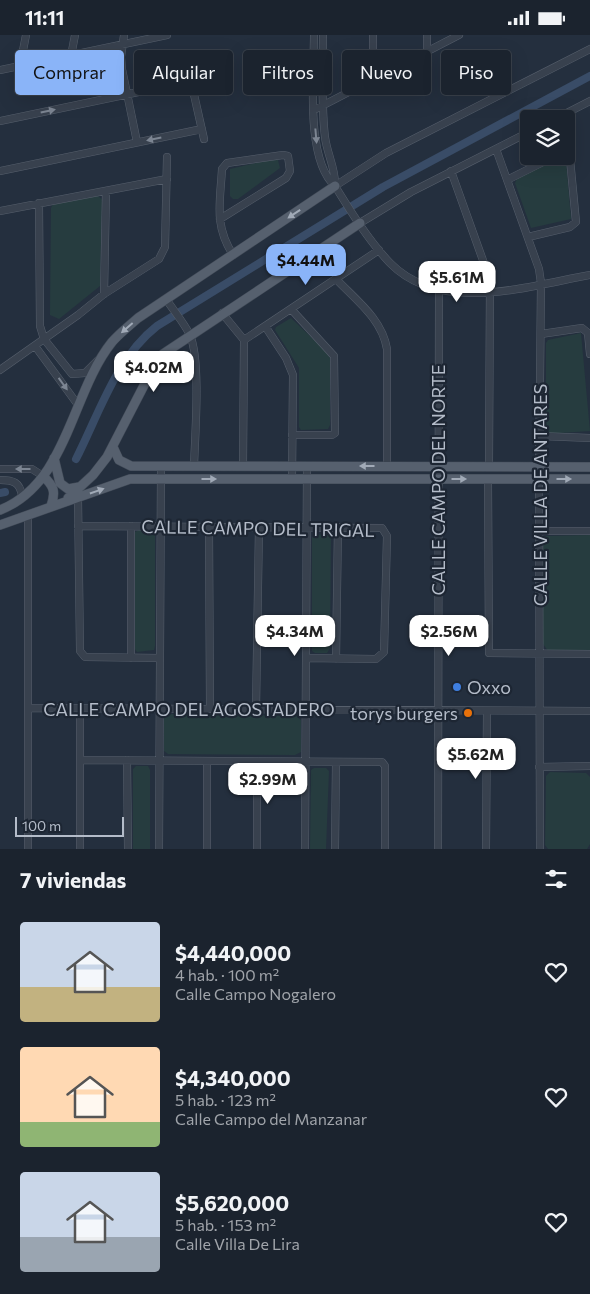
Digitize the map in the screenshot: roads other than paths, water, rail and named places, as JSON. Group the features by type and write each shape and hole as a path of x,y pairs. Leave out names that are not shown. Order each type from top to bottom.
{"main road":[{"path":"0,510 22,496 43,476 54,458 78,405 103,357 122,332 166,299 335,186"},
{"path":"64,502 100,467 113,447 162,354 360,223"},
{"path":"113,447 119,460 124,464 161,467 489,465 590,467"},
{"path":"54,458 60,483 68,489 82,485"},
{"path":"43,476 53,487 54,499 52,506"},
{"path":"0,525 130,479 590,479"}],"street":[{"path":"23,50 26,35"},
{"path":"72,50 76,35"},
{"path":"124,35 122,69 137,142"},
{"path":"99,50 167,35"},
{"path":"314,35 314,110 320,159 326,179 335,186 379,250 405,275 439,290 469,294 590,275"},
{"path":"323,35 325,139 335,175 335,186"},
{"path":"373,35 373,50"},
{"path":"427,35 427,50"},
{"path":"431,52 459,35"},
{"path":"335,186 386,153 590,49"},
{"path":"0,70 15,67"},
{"path":"0,121 134,93"},
{"path":"194,95 204,139"},
{"path":"314,110 344,95"},
{"path":"572,110 590,101"},
{"path":"0,171 202,129"},
{"path":"360,223 450,171 520,137"},
{"name":"CALLE VILLA DE ANTARES","path":"496,149 540,269 541,283 539,465 540,849"},
{"path":"220,219 286,178 290,171 288,156 283,155 224,165 222,169 220,219 223,238 233,255"},
{"path":"0,370 104,294 158,259 163,252 167,157"},
{"path":"507,180 538,165"},
{"path":"528,237 570,227 576,222 571,165"},
{"path":"450,171 490,280 489,465"},
{"path":"0,211 167,179"},
{"path":"104,294 106,191"},
{"path":"39,203 40,326 44,339 72,374 85,373 103,357"},
{"path":"244,340 379,250"},
{"path":"336,279 376,320 385,336 387,466"},
{"name":"CALLE CAMPO DEL NORTE","path":"438,849 439,290"},
{"path":"166,299 190,334 193,347 196,386 194,466"},
{"path":"291,309 330,349 336,363 335,433 332,435 292,435"},
{"path":"222,313 244,340 243,466"},
{"path":"265,326 286,358 293,375 292,479"},
{"path":"541,333 582,328 588,333 590,354"},
{"path":"35,345 78,405"},
{"path":"540,436 590,438"},
{"path":"305,849 307,466"},
{"path":"159,849 161,467"},
{"path":"0,469 32,469 43,476"},
{"path":"488,479 488,652 491,655 590,654"},
{"path":"0,480 12,480 19,485 22,496"},
{"path":"78,497 80,651 85,657 160,658"},
{"path":"28,849 31,514"},
{"name":"CALLE CAMPO DEL TRIGAL","path":"78,526 380,527 385,531 387,537 385,648 379,658 306,658"},
{"path":"130,658 131,526"},
{"path":"209,526 210,709"},
{"path":"256,709 259,527"},
{"path":"336,659 338,527"},
{"path":"539,531 590,531"},
{"name":"CALLE CAMPO DEL AGOSTADERO","path":"29,708 590,711"},
{"path":"80,708 80,849"},
{"path":"486,849 487,711"},
{"path":"80,760 306,763 382,762 385,766 385,849"},
{"path":"127,760 128,849"},
{"path":"207,761 207,849"},
{"path":"257,762 257,849"},
{"path":"335,849 336,762"},
{"path":"539,767 590,766"}],"waterway":[{"path":"76,459 119,370 130,354 157,326 383,187 590,76"},
{"path":"0,493 5,492"}],"place":[{"name":"Oxxo","path":"457,687"},
{"name":"torys burgers","path":"468,713"}]}
